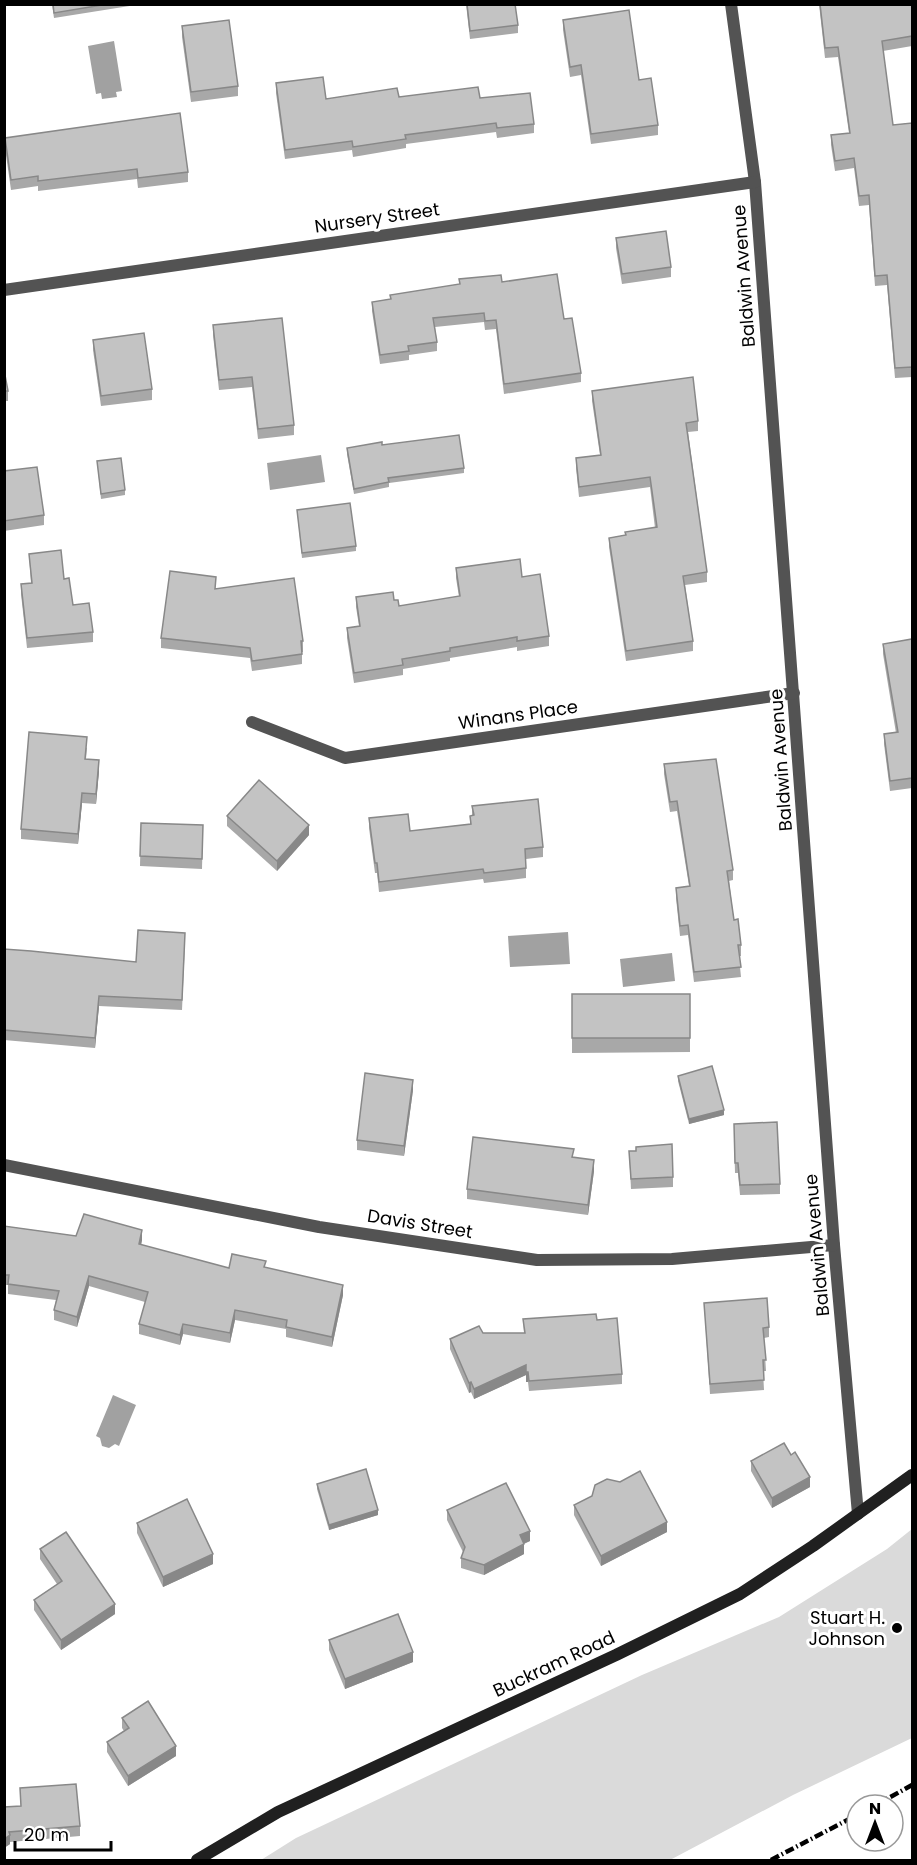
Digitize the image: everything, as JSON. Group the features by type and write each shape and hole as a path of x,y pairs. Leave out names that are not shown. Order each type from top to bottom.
{"main road":[{"name":"Buckram Road","path":"197,1860 278,1812 616,1655 740,1594 813,1546 912,1475"}],"street":[{"name":"Baldwin Avenue","path":"731,4 755,182 834,1245 858,1514"},
{"name":"Nursery Street","path":"4,290 755,182"},
{"name":"Winans Place","path":"252,722 345,758 794,693"},
{"name":"Davis Street","path":"4,1166 319,1227 537,1260 672,1259 834,1245"}],"shaded area":[{"path":"114,41 122,91 116,92 117,97 102,99 101,93 96,94 88,46"},
{"path":"321,455 325,482 270,490 267,463"},
{"path":"568,932 570,964 510,967 508,936"},
{"path":"672,953 675,981 623,987 620,959"},
{"path":"113,1395 136,1405 119,1446 115,1444 109,1448 102,1446 100,1438 96,1436"},
{"path":"912,1529 912,1738 793,1795 670,1860 261,1860 296,1838 642,1675 779,1617 887,1549"}],"building":[{"path":"53,4 108,4 54,13"},
{"path":"467,4 515,4 518,25 470,31"},
{"path":"820,4 912,4 912,36 882,41 893,125 912,123 912,367 895,368 887,275 875,276 869,195 859,196 854,158 835,161 831,135 850,133 838,47 825,48"},
{"path":"629,10 639,80 651,78 658,125 591,134 581,65 570,67 563,20"},
{"path":"229,20 238,86 191,92 182,26"},
{"path":"323,77 326,99 397,88 399,97 478,87 480,98 530,93 534,124 497,128 496,123 405,135 406,139 353,147 352,141 285,150 276,83"},
{"path":"180,113 188,172 138,178 137,169 38,181 38,176 11,180 5,138"},
{"path":"666,231 671,267 622,274 616,238"},
{"path":"557,274 564,319 572,318 581,373 504,384 496,320 485,321 484,313 433,318 437,342 408,346 409,351 380,355 372,302 391,299 390,295 460,284 459,279 501,275 502,282"},
{"path":"282,318 294,425 258,429 252,377 219,380 213,325"},
{"path":"144,333 152,389 101,396 93,340"},
{"path":"4,370 8,391 4,391"},
{"path":"693,377 698,421 686,423 707,572 683,576 693,641 626,651 609,538 626,535 625,532 657,527 650,477 579,487 576,458 601,455 592,391"},
{"path":"459,435 464,468 388,478 389,482 354,489 347,448 382,442 382,445"},
{"path":"121,458 125,490 101,494 97,461"},
{"path":"37,467 44,515 4,521 4,471"},
{"path":"350,503 356,546 302,553 297,510"},
{"path":"61,550 64,579 69,578 73,605 89,603 93,632 27,638 21,584 32,583 29,554"},
{"path":"520,559 522,577 540,574 549,636 517,641 517,637 450,648 450,651 402,659 403,665 354,673 347,628 360,626 356,597 393,592 394,600 398,600 399,606 460,596 456,568"},
{"path":"170,571 216,577 215,589 294,578 303,641 301,641 302,654 252,661 250,648 161,638"},
{"path":"912,639 912,778 890,781 884,734 898,732 883,644"},
{"path":"29,732 87,737 85,759 99,760 96,794 82,793 78,834 21,829"},
{"path":"716,759 733,870 727,871 734,920 738,919 741,967 694,972 688,925 680,926 676,888 690,886 677,801 670,802 664,764"},
{"path":"259,780 309,825 277,861 227,816"},
{"path":"538,799 543,847 525,849 526,868 484,873 483,869 379,882 369,818 408,814 410,831 471,824 470,816 474,815 472,806"},
{"path":"141,823 203,825 202,859 140,856"},
{"path":"138,930 185,933 182,1000 99,996 95,1038 4,1030 4,949 136,962"},
{"path":"572,994 690,994 690,1038 572,1038"},
{"path":"712,1066 724,1110 689,1119 678,1076"},
{"path":"365,1073 413,1080 404,1146 357,1140"},
{"path":"777,1122 780,1184 740,1185 738,1163 735,1163 734,1124"},
{"path":"473,1137 574,1149 572,1157 594,1160 588,1205 467,1189"},
{"path":"672,1144 673,1177 631,1179 629,1151 636,1151 636,1147"},
{"path":"84,1214 142,1230 139,1244 229,1268 232,1254 266,1261 264,1267 343,1285 332,1337 286,1327 287,1320 235,1310 230,1333 183,1324 180,1335 139,1324 148,1292 89,1276 77,1317 54,1310 59,1291 8,1284 9,1275 4,1275 4,1226 76,1236"},
{"path":"767,1298 769,1327 763,1328 766,1360 763,1360 764,1380 710,1384 704,1303"},
{"path":"596,1314 597,1320 617,1318 622,1374 529,1381 526,1365 474,1389 471,1382 469,1383 450,1339 479,1326 483,1333 525,1333 523,1319"},
{"path":"784,1443 791,1455 795,1452 810,1477 772,1498 751,1461"},
{"path":"366,1469 378,1510 329,1525 317,1484"},
{"path":"640,1471 667,1522 601,1556 574,1505 592,1496 595,1485 607,1479 620,1482"},
{"path":"506,1483 530,1531 520,1535 524,1544 484,1565 461,1558 465,1547 447,1510"},
{"path":"187,1499 213,1554 163,1577 137,1523"},
{"path":"66,1532 115,1604 61,1640 34,1600 62,1581 40,1549"},
{"path":"398,1614 413,1652 345,1679 329,1640"},
{"path":"148,1701 176,1746 128,1776 107,1742 129,1728 122,1718"},
{"path":"76,1784 80,1826 9,1832 10,1835 4,1839 4,1807 21,1806 20,1788"}],"railway":[{"path":"898,1793 912,1785"},
{"path":"771,1860 845,1821"}],"place":[{"name":"Stuart H. Johnson","path":"897,1628"}]}
